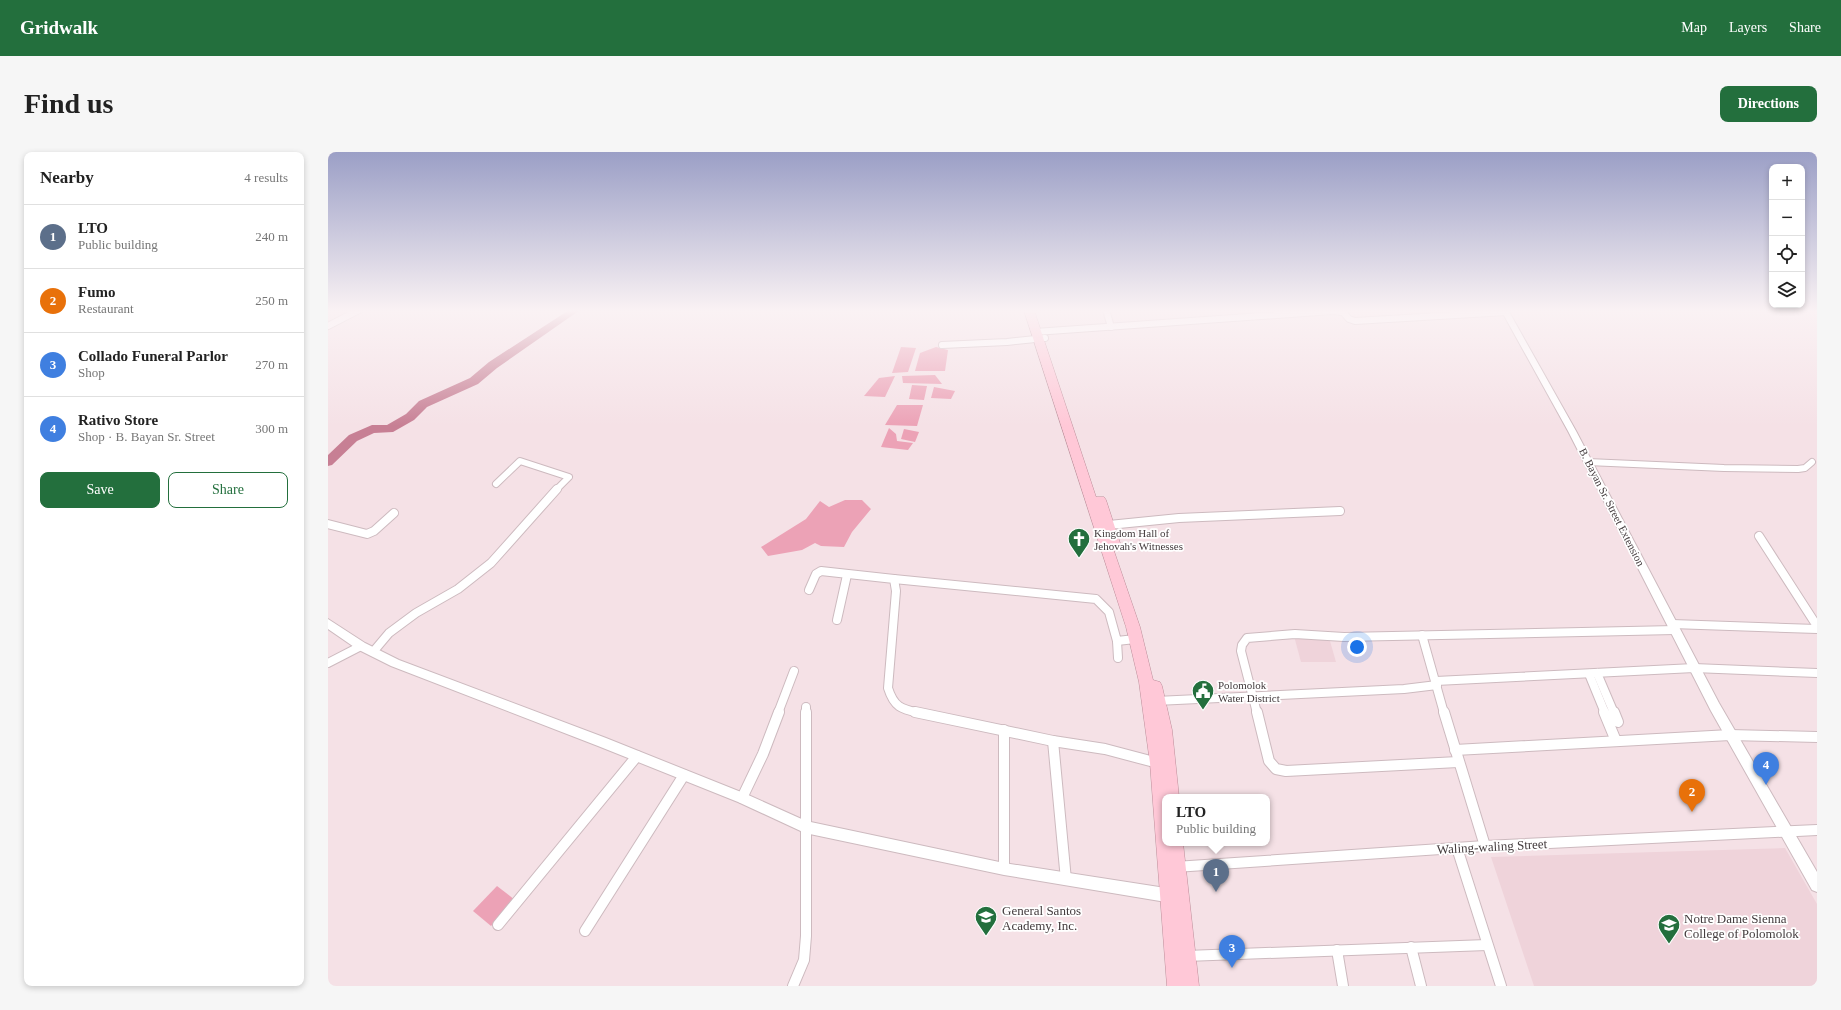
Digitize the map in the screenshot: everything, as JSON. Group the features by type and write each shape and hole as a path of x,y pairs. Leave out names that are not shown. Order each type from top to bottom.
{"highway":[{"path":"1044,349 1153,702 1164,730 1171,794"},
{"path":"1045,349 1109,525 1140,625 1153,702 1162,794"},
{"path":"1169,846 1175,896 1190,986"},
{"path":"1172,868 1175,846"},
{"path":"1175,896 1176,986"}],"street":[{"name":"B. Bayan Sr. Street Extension","path":"1527,349 1588,462 1730,735 1817,885"},
{"path":"373,652 394,629 416,613 458,589 491,563 542,504 569,477 520,461 515,464 496,484"},
{"path":"1588,462 1724,468 1798,469 1805,468 1812,462"},
{"path":"1109,525 1179,518 1340,511"},
{"path":"328,524 367,534 374,531 394,513"},
{"path":"1759,536 1817,626"},
{"path":"809,590 819,572 1096,599 1109,612 1117,641 1118,658"},
{"path":"837,620 847,575"},
{"path":"894,580 896,592 888,688 893,702 902,709 1053,741 1105,749 1158,763"},
{"path":"328,623 361,646 434,679 546,720 637,756 742,798 806,827 1066,880 1175,896"},
{"path":"1458,762 1286,771 1276,769 1270,761 1240,646 1247,638 1295,634 1344,637 1673,627 1817,629"},
{"path":"1422,635 1458,762 1485,846"},
{"path":"1117,641 1135,640"},
{"path":"328,663 361,646"},
{"path":"1153,702 1404,689 1436,683 1694,668 1817,673"},
{"path":"742,798 762,754 794,671"},
{"path":"1593,673 1618,722"},
{"path":"1593,673 1616,740"},
{"path":"793,986 804,960 806,936 806,707"},
{"path":"1004,730 1004,868"},
{"path":"1455,750 1616,740 1730,735 1817,738"},
{"path":"1053,741 1066,880"},
{"path":"498,925 637,756"},
{"path":"585,931 684,775"},
{"name":"Waling-waling Street","path":"1172,868 1485,846 1786,830 1817,830"},
{"path":"1457,848 1500,986"},
{"path":"1186,956 1487,945"},
{"path":"1411,947 1421,986"},
{"path":"1337,950 1343,986"}],"shaded area":[{"path":"900,349 916,349 908,372 892,373"},
{"path":"931,349 948,350 945,371 915,371 920,353"},
{"path":"935,375 942,384 903,383 902,376"},
{"path":"895,376 885,397 864,396 879,378"},
{"path":"912,385 927,386 924,400 909,399"},
{"path":"934,387 955,391 951,399 931,398"},
{"path":"897,405 923,405 917,426 885,425"},
{"path":"889,428 896,434 897,441 913,443 908,450 881,447"},
{"path":"904,429 919,432 915,442 901,439"},
{"path":"845,500 862,500 871,509 852,532 844,547 821,546 815,543 802,550 768,556 761,547 806,519 820,501 829,507"},
{"path":"1328,634 1336,662 1301,662 1294,636"},
{"name":"Notre Dame Sienna College of Polomolok","path":"1785,848 1817,904 1817,986 1534,986 1491,857"},
{"path":"497,886 515,900 491,926 473,911"}],"waterway":[{"path":"328,462 353,438 372,429 389,429 410,417 423,404 474,381 493,365 517,349"}],"place":[{"name":"Kingdom Hall of Jehovah's Witnesses","path":"1079,558"},
{"name":"Polomolok Water District","path":"1203,710"},
{"name":"Rativo Store","path":"1766,785"},
{"name":"Fumo","path":"1692,812"},
{"name":"LTO","path":"1216,892"},
{"name":"General Santos Academy, Inc.","path":"986,936"},
{"name":"Notre Dame Sienna College of Polomolok","path":"1669,944"},
{"name":"Collado Funeral Parlor","path":"1232,968"}]}
